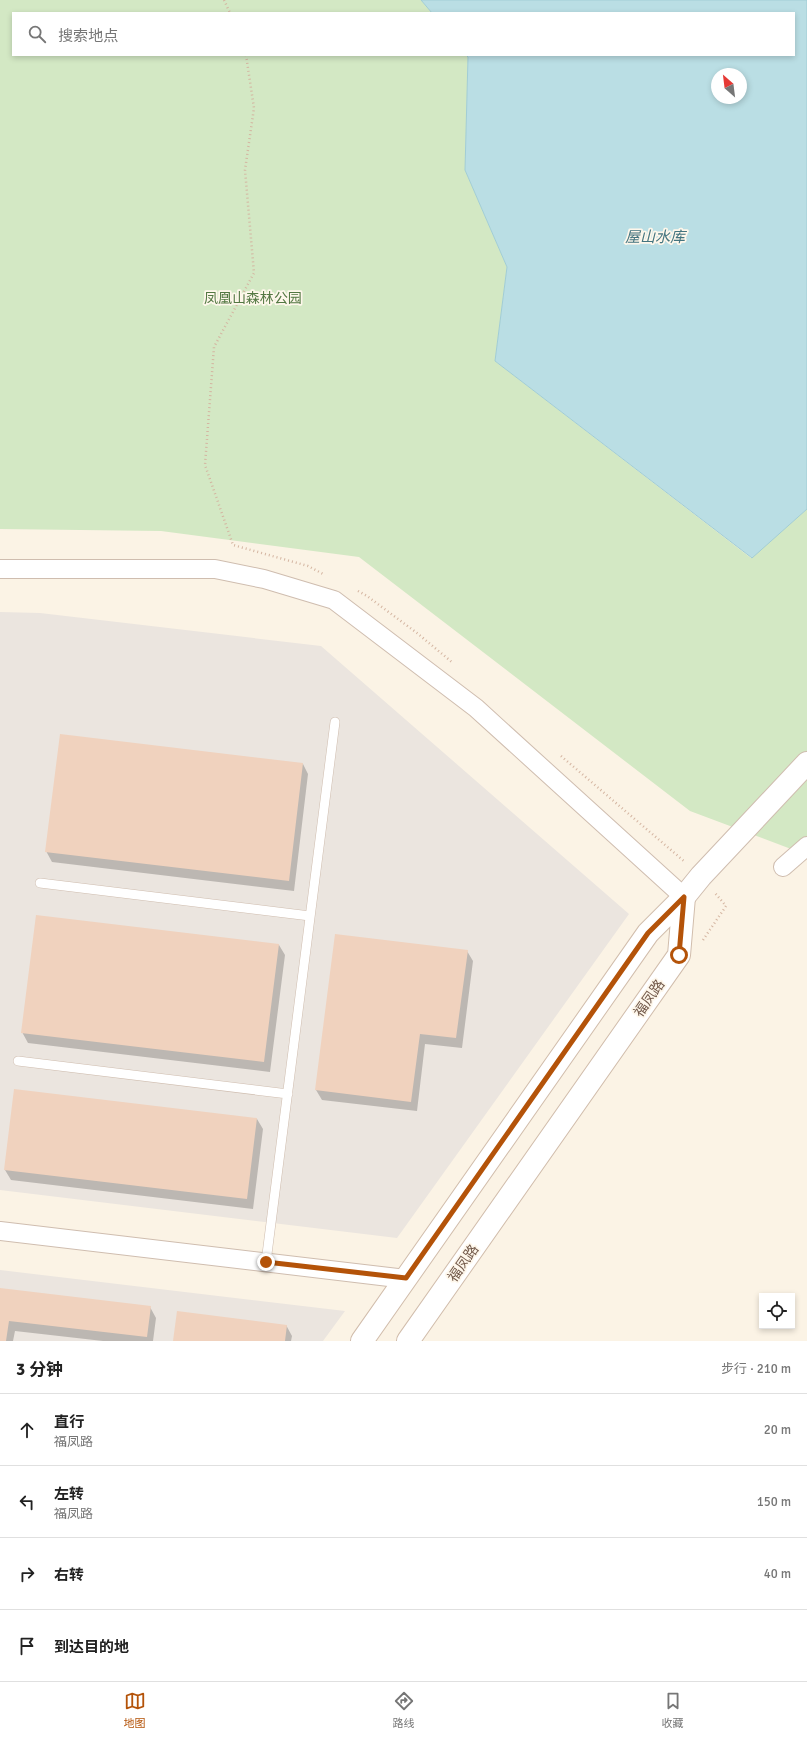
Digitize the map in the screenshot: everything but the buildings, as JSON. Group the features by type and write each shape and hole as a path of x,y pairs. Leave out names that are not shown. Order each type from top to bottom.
{"main road":[{"path":"362,1341 648,933 684,897 701,876 807,763"},
{"name":"福凤路","path":"408,1341 679,955 684,897"}],"street":[{"path":"0,569 215,569 264,579 334,600 476,708 684,897"},
{"path":"783,867 807,846"},
{"path":"0,1230 406,1278"}],"lane":[{"path":"266,1262 335,722"},
{"path":"40,883 310,916"},
{"path":"18,1061 288,1094"}],"path":[{"path":"224,0 230,12"},
{"path":"246,56 254,108 245,170 254,273 214,347 205,464 233,545 308,566 327,576"},
{"path":"354,589 367,596 417,633 453,664"},
{"path":"556,752 701,876"}],"shaded area":[{"path":"0,612 40,613 321,646 629,914 397,1238 0,1190"},
{"path":"0,1270 345,1311 323,1341 0,1341"}],"green space":[{"name":"凤凰山森林公园","path":"0,0 421,0 431,12 12,12 12,56 468,57 465,170 507,267 495,361 751,558 807,509 807,857 799,852 690,811 359,557 161,531 0,529"}],"water":[{"name":"屋山水库","path":"421,0 807,0 807,509 752,558 495,361 507,267 465,170 467,56 795,56 795,12 431,12"}],"route":[{"path":"266,1262 406,1278 648,933 684,897 679,955"}]}
